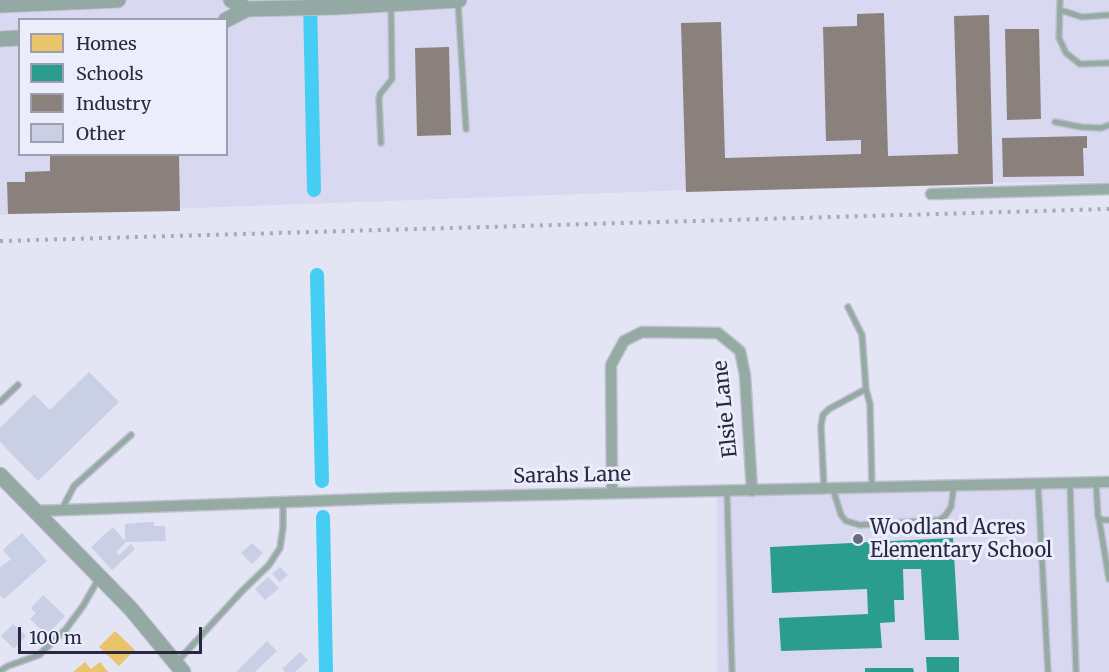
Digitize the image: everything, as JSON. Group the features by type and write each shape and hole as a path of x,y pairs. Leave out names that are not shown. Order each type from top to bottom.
{"main road":[{"path":"0,5 118,0"},
{"path":"231,0 283,8 458,0"},
{"path":"228,18 247,4"},
{"path":"0,39 18,38"},
{"path":"1,477 131,609 175,669"}],"street":[{"path":"931,195 1109,189"},
{"name":"Elsie Lane","path":"612,494 610,364 624,341 642,332 718,333 740,351 745,375 752,491"},
{"name":"Sarahs Lane","path":"36,511 283,501 1109,482"}],"lane":[{"path":"458,0 466,129"},
{"path":"1060,0 1059,38 1066,53 1080,64 1109,63"},
{"path":"381,143 379,99 380,94 392,79 383,2"},
{"path":"1060,10 1082,17 1109,15"},
{"path":"1054,122 1081,127 1101,128 1109,125"},
{"path":"848,307 862,335 866,389 870,404 872,488"},
{"path":"0,402 18,386"},
{"path":"866,389 829,409 823,415 821,426 829,489 846,521 860,525 939,520 951,507 954,486"},
{"path":"61,510 74,486 131,435"},
{"path":"1096,482 1099,519 1109,579"},
{"path":"1070,483 1076,672"},
{"path":"1038,484 1048,672"},
{"path":"727,492 732,672"},
{"path":"175,669 242,591 269,565 280,548 283,501"},
{"path":"1099,519 1109,520"},
{"path":"0,671 39,655 66,629 100,577"}],"shaded area":[{"path":"0,0 1109,0 1109,182 884,183 0,215"},
{"name":"Woodland Acres Elementary School","path":"1109,486 1109,672 717,672 717,495"}],"building: Homes":[{"path":"115,631 135,650 119,666 99,647"},
{"path":"85,662 91,669 100,662 108,672 73,672"}],"building: Schools":[{"path":"953,538 959,640 925,640 921,569 903,569 904,600 894,600 895,622 880,623 882,648 781,651 779,618 868,614 867,589 772,593 770,547"},
{"path":"926,657 959,657 959,672 927,672"},
{"path":"865,668 913,668 914,672 865,672"}],"building: Industry":[{"path":"884,13 888,156 958,154 954,16 989,15 993,184 686,192 681,23 721,22 725,158 861,154 861,140 826,141 823,27 857,26 857,14"},
{"path":"1005,29 1039,29 1041,119 1007,120"},
{"path":"449,47 451,135 417,136 415,48"},
{"path":"1087,136 1087,148 1083,148 1084,176 1003,177 1002,138"},
{"path":"50,156 179,156 180,211 8,214 7,182 25,182 25,172 50,171"}],"building: Other":[{"path":"89,372 119,402 38,481 0,442 0,428 34,394 50,410"},
{"path":"154,522 154,526 165,526 166,541 126,542 116,552 119,555 131,544 135,549 112,570 91,547 113,527 125,541 125,524"},
{"path":"22,533 47,561 4,599 0,595 0,566 11,559 3,550"},
{"path":"252,543 263,553 252,564 241,553"},
{"path":"280,567 288,575 280,582 272,574"},
{"path":"268,577 279,588 265,600 255,589"},
{"path":"43,595 65,616 47,635 30,619 36,613 31,608"},
{"path":"13,624 26,636 14,649 1,636"},
{"path":"267,641 277,651 255,672 236,672"},
{"path":"300,652 308,660 295,672 285,672 282,669"}],"waterway":[{"path":"310,0 314,190"},
{"path":"317,275 322,481"},
{"path":"323,517 326,672"}],"railway":[{"path":"0,241 1109,209"}],"place":[{"name":"Woodland Acres Elementary School","path":"858,539"}]}
